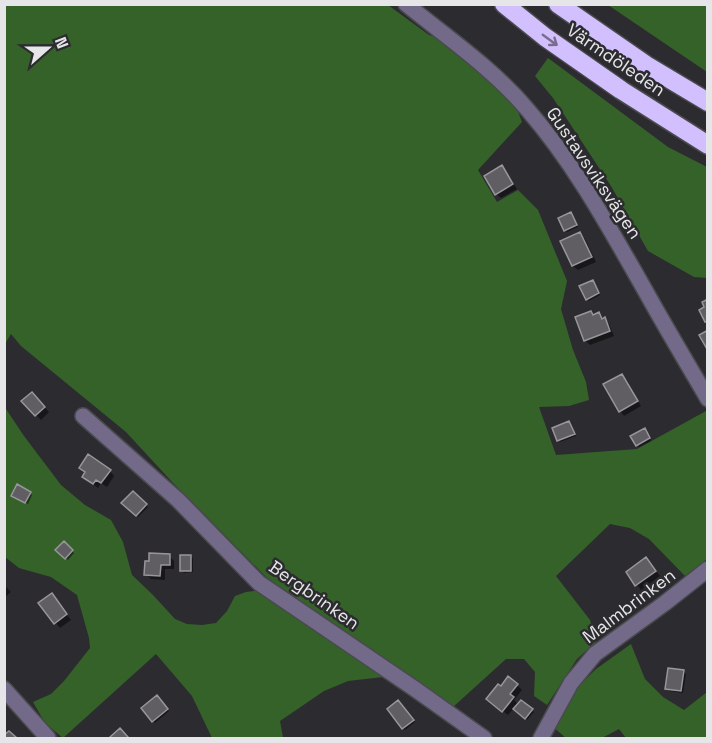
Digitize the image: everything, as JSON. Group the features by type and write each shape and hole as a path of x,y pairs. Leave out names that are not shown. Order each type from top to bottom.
{"highway":[{"name":"Värmdöleden","path":"504,4 545,37 621,90 708,145"},
{"name":"Värmdöleden","path":"558,4 646,64 708,102"}],"street":[{"name":"Gustavsviksvägen","path":"406,4 491,72 527,108 545,131 610,228 708,399"},
{"name":"Bergbrinken","path":"83,416 178,500 259,583 484,738"},
{"name":"Malmbrinken","path":"541,738 571,683 595,654 708,569"},
{"path":"4,689 48,738"}],"green space":[{"path":"5,5 388,5 429,35 442,39 496,86 517,109 522,122 478,170 497,202 518,190 538,210 567,281 561,309 573,350 586,382 589,400 569,406 539,407 556,455 637,449 706,411 708,414 707,559 685,576 649,539 630,528 610,524 556,576 590,620 597,641 577,659 547,705 534,696 535,672 524,659 506,659 453,707 398,669 383,677 348,681 324,691 280,721 283,738 212,738 192,696 156,654 63,738 45,723 33,702 51,694 64,681 90,648 89,638 77,595 51,577 19,568 5,557 4,406 61,485 85,505 111,520 123,542 132,575 175,619 187,624 216,623 227,611 235,596 261,590 267,578 126,432 21,346 11,334 5,344"},
{"path":"608,5 707,5 707,72"},
{"path":"548,58 668,147 707,167 707,278 694,277 648,251 611,186 553,98 535,76"},
{"path":"631,644 645,679 663,697 684,710 707,692 707,738 626,738 619,729 602,738 566,738 552,726 573,692 596,669"}],"building":[{"path":"502,165 513,184 495,195 484,176"},
{"path":"571,212 577,225 564,231 558,218"},
{"path":"580,232 592,257 572,266 560,241"},
{"path":"593,280 599,293 586,300 579,286"},
{"path":"708,299 708,321 705,322 699,310 704,307 702,302"},
{"path":"591,311 593,315 599,312 602,319 605,317 610,331 584,341 575,317"},
{"path":"708,330 708,349 707,349 699,335"},
{"path":"622,374 638,401 619,412 603,384"},
{"path":"32,392 45,407 35,416 21,401"},
{"path":"569,421 575,434 557,441 552,428"},
{"path":"645,428 650,438 636,446 630,436"},
{"path":"88,454 111,470 101,483 96,480 93,484 82,477 85,472 79,468"},
{"path":"17,484 31,492 25,503 11,496"},
{"path":"133,491 147,504 136,516 121,503"},
{"path":"64,541 73,550 65,559 55,550"},
{"path":"149,553 170,554 170,565 161,565 160,576 144,575 145,561 149,561"},
{"path":"180,555 191,555 191,571 180,571"},
{"path":"646,557 656,571 635,586 626,572"},
{"path":"52,593 67,614 54,624 38,603"},
{"path":"668,668 684,670 681,691 665,689"},
{"path":"508,676 518,684 510,694 514,697 502,712 486,699 498,684 501,686"},
{"path":"157,695 168,709 152,722 141,708"},
{"path":"398,700 414,720 402,729 387,709"},
{"path":"521,700 533,709 525,719 513,709"},
{"path":"120,728 128,737 110,737"},
{"path":"9,731 17,738 4,738"}]}
